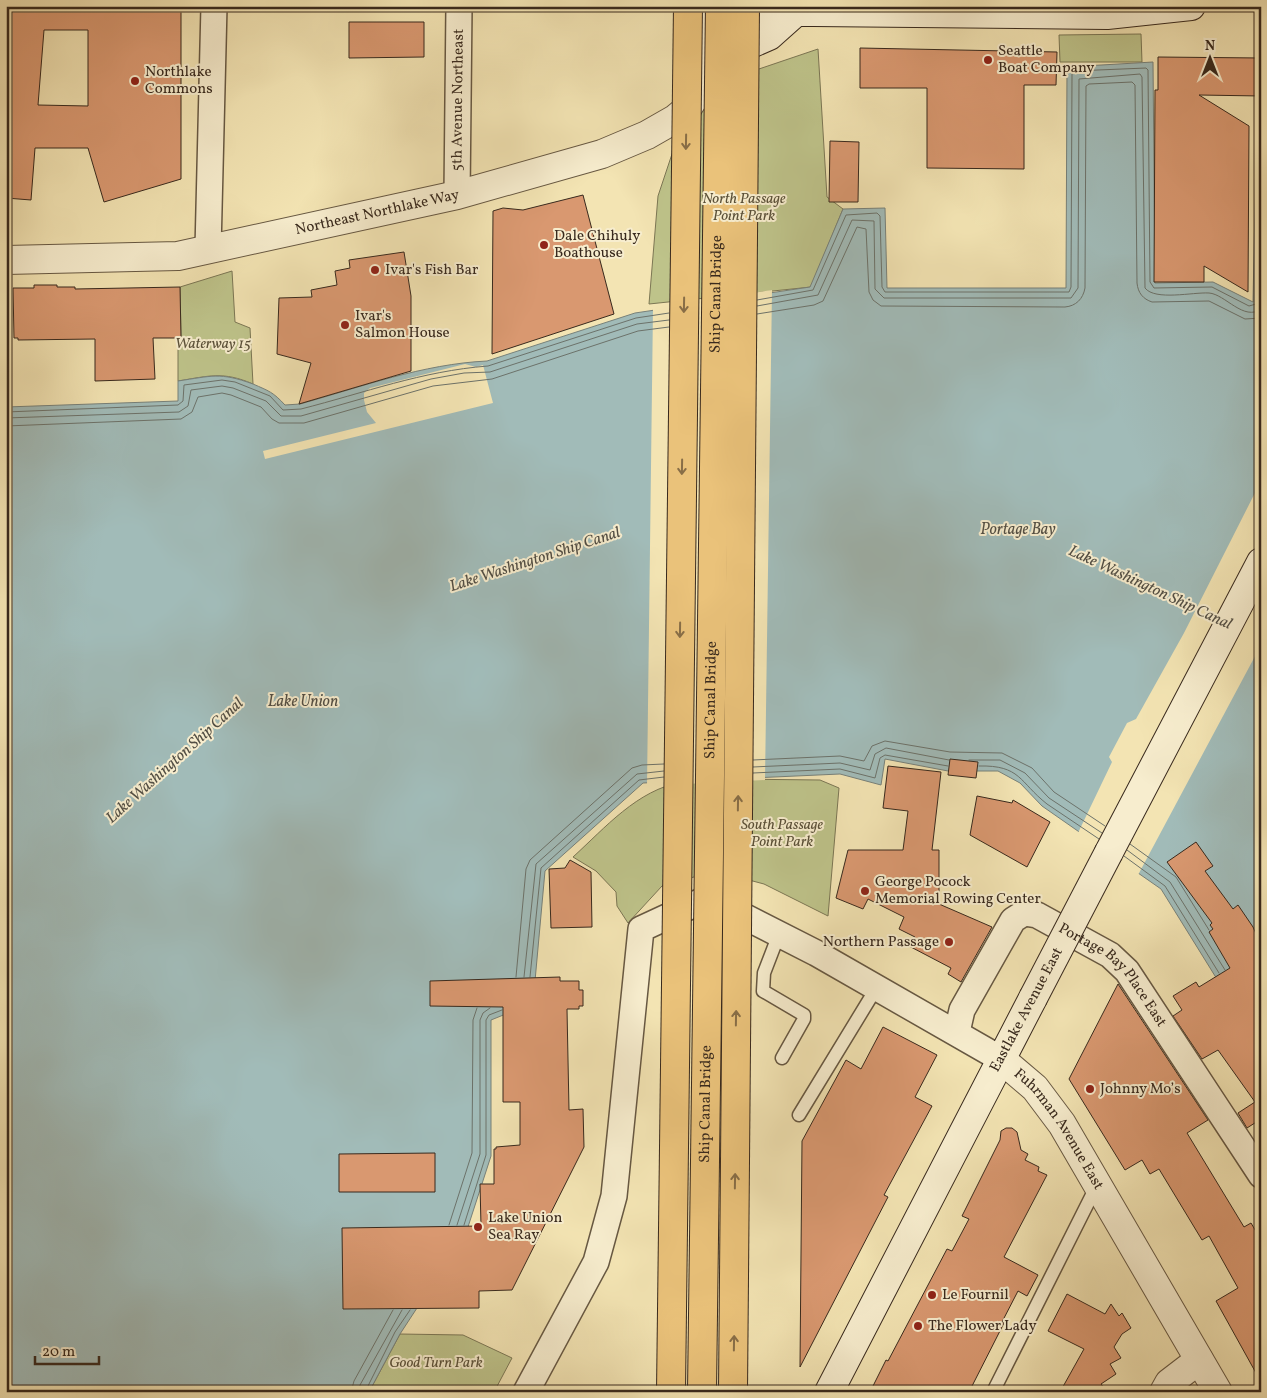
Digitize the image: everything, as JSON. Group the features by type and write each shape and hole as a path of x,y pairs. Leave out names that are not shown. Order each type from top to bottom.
{"highway":[{"name":"Ship Canal Bridge","path":"733,1392 745,6"},
{"name":"Ship Canal Bridge","path":"670,1392 703,7"},
{"name":"Ship Canal Bridge","path":"702,1392 703,7"}],"main road":[{"path":"703,7 1107,11 1191,6"},
{"name":"Northeast Northlake Way","path":"6,260 178,256 457,195 602,154 648,135 674,119 687,108 699,88 703,65 703,7"},
{"path":"703,65 769,36 793,8"},
{"name":"Eastlake Avenue East","path":"828,1392 1261,562"},
{"name":"Fuhrman Avenue East","path":"1001,1059 1035,1088 1050,1105 1218,1392"},
{"path":"1164,1392 1169,1384 1199,1360"}],"street":[{"path":"208,249 214,6"},
{"name":"5th Avenue Northeast","path":"457,195 459,6"},
{"name":"Fuhrman Avenue East","path":"526,1392 596,1262 614,1196 641,929 708,898 877,987 1001,1059"},
{"name":"Portage Bay Place East","path":"957,1032 962,1010 1013,920 1024,913 1037,914 1110,954 1127,971 1261,1175"}],"lane":[{"path":"779,934 764,973 763,991 804,1015 804,1019 782,1058"},
{"path":"799,1115 877,987"},
{"path":"993,1392 1097,1185"}],"green space":[{"path":"1141,34 1142,62 1060,62 1059,35"},
{"name":"North Passage Point Park","path":"818,49 827,197 843,209 811,287 649,304 658,196 687,109 756,70"},
{"name":"Waterway 15","path":"232,271 235,322 250,328 253,384 224,376 207,376 178,381 178,338 181,337 180,287"},
{"name":"South Passage Point Park","path":"728,779 820,780 839,788 828,916 764,884 715,871 662,886 628,923 617,906 616,892 596,871 573,857 623,812 650,793 682,782"},
{"name":"Good Turn Park","path":"400,1334 463,1335 512,1358 494,1392 369,1392"}],"water":[{"name":"Lake Union","path":"1153,62 1155,283 1213,282 1253,302 1257,104 1261,103 1261,1050 1161,889 1042,806 1020,783 998,771 948,771 885,759 881,785 840,774 643,783 545,871 533,1003 491,1020 491,1156 466,1233 400,1334 369,1392 6,1392 6,407 178,401 178,381 216,376 224,376 253,384 270,392 285,405 300,404 416,371 487,361 635,313 810,287 843,209 885,208 887,288 1066,288 1067,67"}],"pier":[{"path":"772,290 765,780 647,786 653,308"},
{"path":"465,364 476,367 483,365 493,403 265,459 263,451 376,423 367,412 364,400 364,393 370,388"},
{"path":"6,407 8,407 9,492 6,492"},
{"path":"1261,481 1261,645 1138,875 1078,833 1112,762 1109,757 1127,723 1136,719 1184,633"}],"building":[{"name":"Northlake Commons","path":"6,6 181,6 181,179 104,202 88,148 35,148 31,200 6,198","holes":["44,30 88,30 88,106 38,105"]},
{"path":"349,22 424,22 424,57 349,58"},
{"path":"860,48 1057,52 1056,85 1024,85 1024,169 927,168 927,88 860,88"},
{"path":"1158,57 1261,58 1261,96 1199,95 1249,126 1248,292 1204,266 1204,282 1154,282 1155,90 1158,90"},
{"path":"830,141 859,142 858,202 829,202"},
{"name":"Dale Chihuly Boathouse","path":"583,195 614,314 492,354 493,211 503,208 523,210"},
{"name":"Ivar's Salmon House","path":"404,252 411,296 411,371 299,404 311,363 277,354 279,298 312,297 311,290 337,285 335,271 350,268 349,260"},
{"path":"34,285 57,285 57,287 75,287 75,289 180,287 181,338 153,338 155,379 95,381 95,339 18,340 18,338 14,338 13,288 34,288"},
{"path":"950,759 978,762 976,778 948,775"},
{"path":"888,766 941,772 932,850 939,850 939,904 992,927 961,982 948,974 951,968 909,946 915,937 899,929 904,917 868,899 863,909 836,898 848,850 903,850 908,811 883,808"},
{"path":"977,796 1012,803 1013,800 1050,822 1027,867 970,835"},
{"path":"1196,842 1213,866 1205,871 1233,909 1238,905 1253,927 1261,945 1261,1119 1247,1128 1238,1113 1255,1102 1218,1050 1202,1059 1173,1016 1182,1010 1173,996 1196,982 1199,987 1230,968 1209,932 1213,929 1210,925 1212,923 1167,862"},
{"path":"570,860 591,872 592,927 551,928 549,869 565,868"},
{"name":"Lake Union Sea Ray","path":"560,977 560,981 579,981 579,990 583,990 583,1006 579,1006 579,1009 567,1009 569,1110 583,1109 584,1147 512,1290 479,1291 479,1308 343,1309 342,1228 481,1226 480,1184 494,1184 494,1149 496,1147 520,1145 520,1102 503,1102 503,1007 430,1006 430,981"},
{"path":"1118,984 1208,1120 1187,1133 1244,1227 1251,1223 1261,1240 1261,1382 1216,1301 1238,1288 1209,1236 1202,1240 1159,1169 1150,1174 1142,1160 1125,1170 1069,1079"},
{"path":"883,1027 937,1055 915,1097 932,1106 884,1195 888,1197 800,1367 802,1141 846,1060 861,1069"},
{"path":"1006,1128 1012,1128 1017,1132 1021,1150 1028,1154 1025,1160 1039,1167 1038,1171 1047,1175 1004,1257 1038,1275 1027,1296 1018,1291 969,1392 870,1392 947,1249 952,1251 969,1219 962,1216 1000,1140 1001,1131"},
{"path":"435,1153 435,1192 339,1192 339,1154"},
{"path":"1067,1294 1105,1314 1111,1304 1119,1316 1122,1313 1131,1328 1122,1334 1114,1347 1121,1358 1110,1364 1116,1374 1101,1384 1107,1392 1060,1392 1084,1349 1048,1331"}],"place":[{"name":"Seattle Boat Company","path":"988,60"},
{"name":"Northlake Commons","path":"135,81"},
{"name":"Dale Chihuly Boathouse","path":"544,245"},
{"name":"Ivar's Fish Bar","path":"375,270"},
{"name":"Ivar's Salmon House","path":"345,325"},
{"name":"George Pocock Memorial Rowing Center","path":"865,891"},
{"name":"Northern Passage","path":"949,942"},
{"name":"Johnny Mo’s","path":"1090,1089"},
{"name":"Lake Union Sea Ray","path":"478,1227"},
{"name":"Le Fournil","path":"932,1295"},
{"name":"The Flower Lady","path":"918,1326"}],"water label":[{"name":"Portage Bay","path":"1018,530"},
{"name":"Lake Washington Ship Canal","path":"535,560"},
{"name":"Lake Washington Ship Canal","path":"1150,588"},
{"name":"Lake Washington Ship Canal","path":"175,761"}]}
